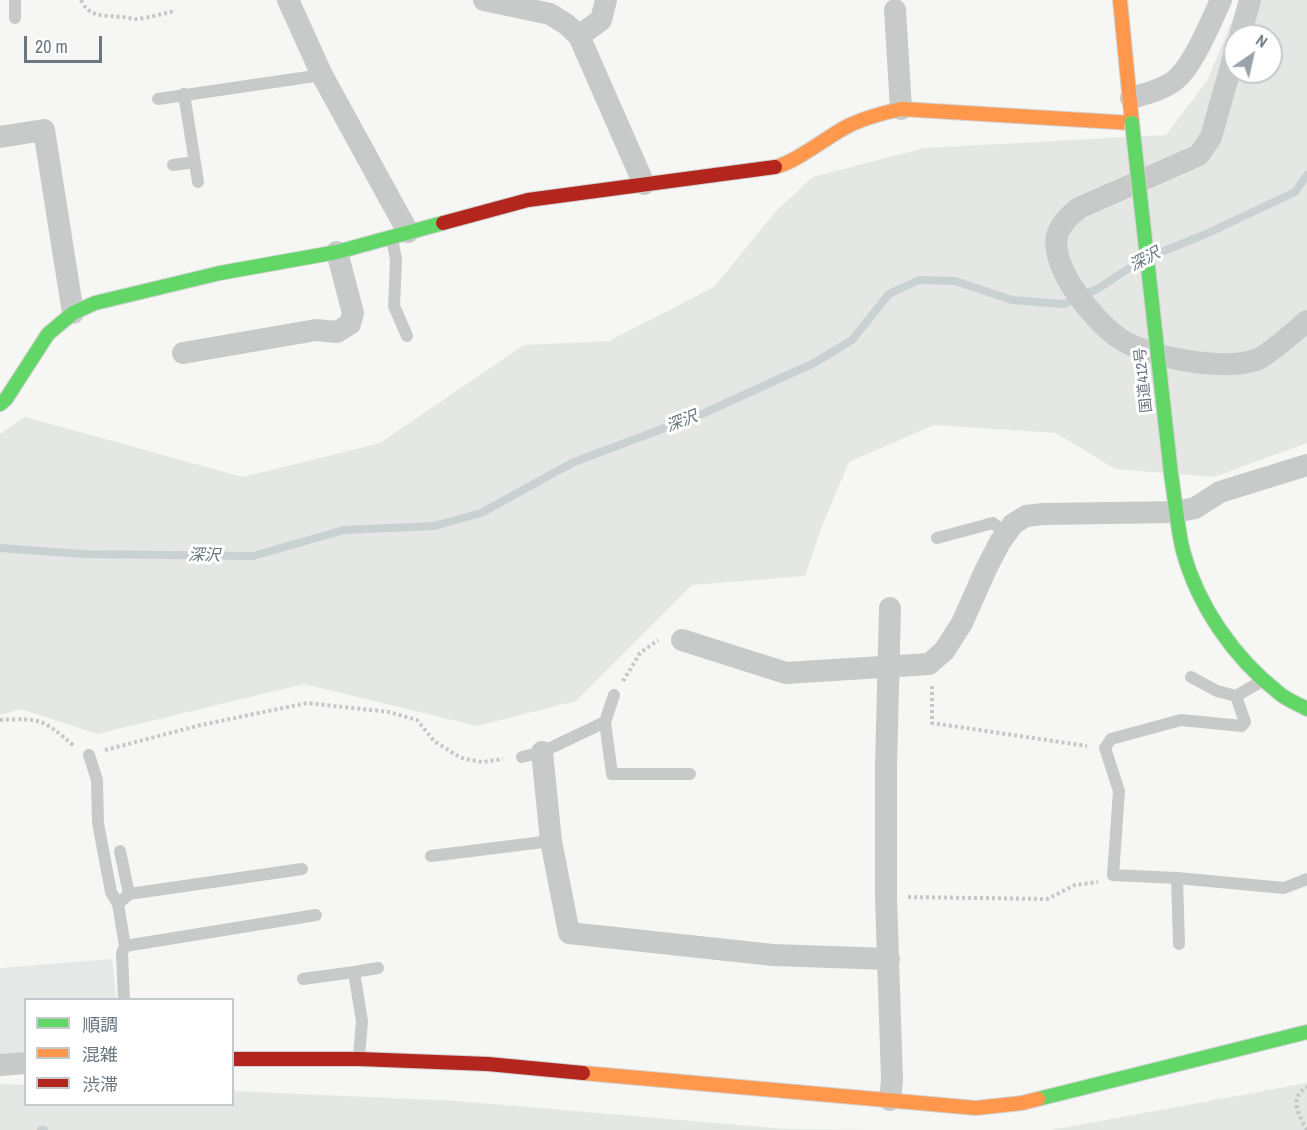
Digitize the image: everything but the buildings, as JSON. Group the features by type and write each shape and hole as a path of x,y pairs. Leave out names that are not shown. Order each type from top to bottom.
{"main road":[{"name":"国道412号","path":"1120,0 1171,474 1183,550 1198,593 1217,624 1251,669 1281,695 1307,710"},
{"path":"0,404 6,399 48,334 73,314 95,303 180,282 337,252 528,200 779,166 847,126 901,109 1132,123"},
{"path":"234,1059 358,1059 488,1064 976,1108 998,1107 1307,1032"}],"street":[{"path":"288,0 400,234"},
{"path":"484,0 550,14 579,36 644,184"},
{"path":"579,36 601,20 606,0"},
{"path":"1131,98 1159,89 1176,80 1206,33 1221,0"},
{"path":"1243,24 1250,0"},
{"path":"896,5 901,109"},
{"path":"1226,84 1211,137 1199,155 1079,208 1066,218 1057,236 1058,256 1062,271 1094,316 1120,339 1150,351 1196,362 1237,365 1259,359 1307,321"},
{"path":"0,137 44,130 73,314"},
{"path":"183,353 208,359 298,344 316,330 337,332 350,324 353,313 337,252"},
{"path":"682,640 786,673 929,664 944,651 962,622 986,569 1006,534 1013,524 1026,516 1176,512 1195,508 1220,492 1307,465"},
{"path":"890,608 886,873 892,1080 890,1100"},
{"path":"532,754 568,933 773,956 889,959"},
{"path":"0,1065 24,1063"}],"lane":[{"path":"15,0 15,18"},
{"path":"158,99 322,75"},
{"path":"184,94 198,182"},
{"path":"172,165 195,162"},
{"path":"400,234 396,260 394,306 407,336"},
{"path":"937,538 993,524 1006,534"},
{"path":"1191,676 1217,691 1236,696 1263,680"},
{"path":"615,695 605,722 612,774 690,774"},
{"path":"1236,696 1245,722 1242,726 1181,720 1112,739 1105,748 1119,791 1113,875 1177,878 1284,888 1307,879"},
{"path":"532,754 605,722"},
{"path":"89,755 97,780 98,823 111,892 118,904 125,946 122,953 124,998"},
{"path":"431,856 551,841"},
{"path":"120,851 129,894"},
{"path":"118,904 129,894 303,869"},
{"path":"1177,878 1179,944"},
{"path":"125,946 316,915"},
{"path":"303,979 378,968"},
{"path":"354,972 362,1021 358,1059"}],"path":[{"path":"81,0 85,8 94,15 135,19 174,11"},
{"path":"615,695 640,653 662,638 682,640"},
{"path":"929,664 932,678 932,723 1093,747"},
{"path":"0,720 42,721 85,755 89,755 201,725 307,703 389,712 417,720 434,741 461,758 482,762 532,754"},
{"path":"939,898 1047,898 1075,885 1102,882 1113,875"},
{"path":"1307,1088 1297,1099 1296,1109 1307,1130"}],"shaded area":[{"path":"1241,0 1307,0 1307,443 1214,477 1115,469 1056,433 934,425 849,462 822,526 805,576 692,585 576,701 477,726 304,684 97,734 21,709 0,715 0,434 25,417 243,477 380,443 524,345 609,341 714,287 777,210 813,177 924,148 1166,135 1207,81 1223,43 1223,84 1283,84 1283,24 1231,24"},
{"path":"112,959 116,998 24,998 24,1055 0,1057 0,968"},
{"path":"1307,1083 1307,1130 1051,1130"},
{"path":"0,1084 24,1085 24,1106 234,1106 234,1091 457,1101 786,1129 872,1130 0,1130"}],"waterway":[{"name":"深沢","path":"1154,255 1206,234 1295,192 1307,175"},
{"name":"深沢","path":"0,548 82,554 253,556 344,530 434,526 481,513 574,462 702,414 816,362 852,340 889,294 919,280 955,281 1012,300 1064,304 1099,288 1140,261"}],"traffic: fast":[{"path":"1132,123 1171,474"},
{"path":"0,404 6,399 48,334 73,313 95,303 220,273 337,252 443,223"},
{"path":"1171,474 1183,551 1208,611 1247,664 1282,695 1307,709"},
{"path":"1038,1099 1307,1032"}],"traffic: slow":[{"path":"1120,0 1132,123"},
{"path":"775,167 812,149 854,123 901,109 1132,123"},
{"path":"583,1073 976,1108 1038,1099"}],"traffic: jam":[{"path":"443,223 528,200 775,167"},
{"path":"234,1059 359,1059 488,1064 583,1073"}]}
